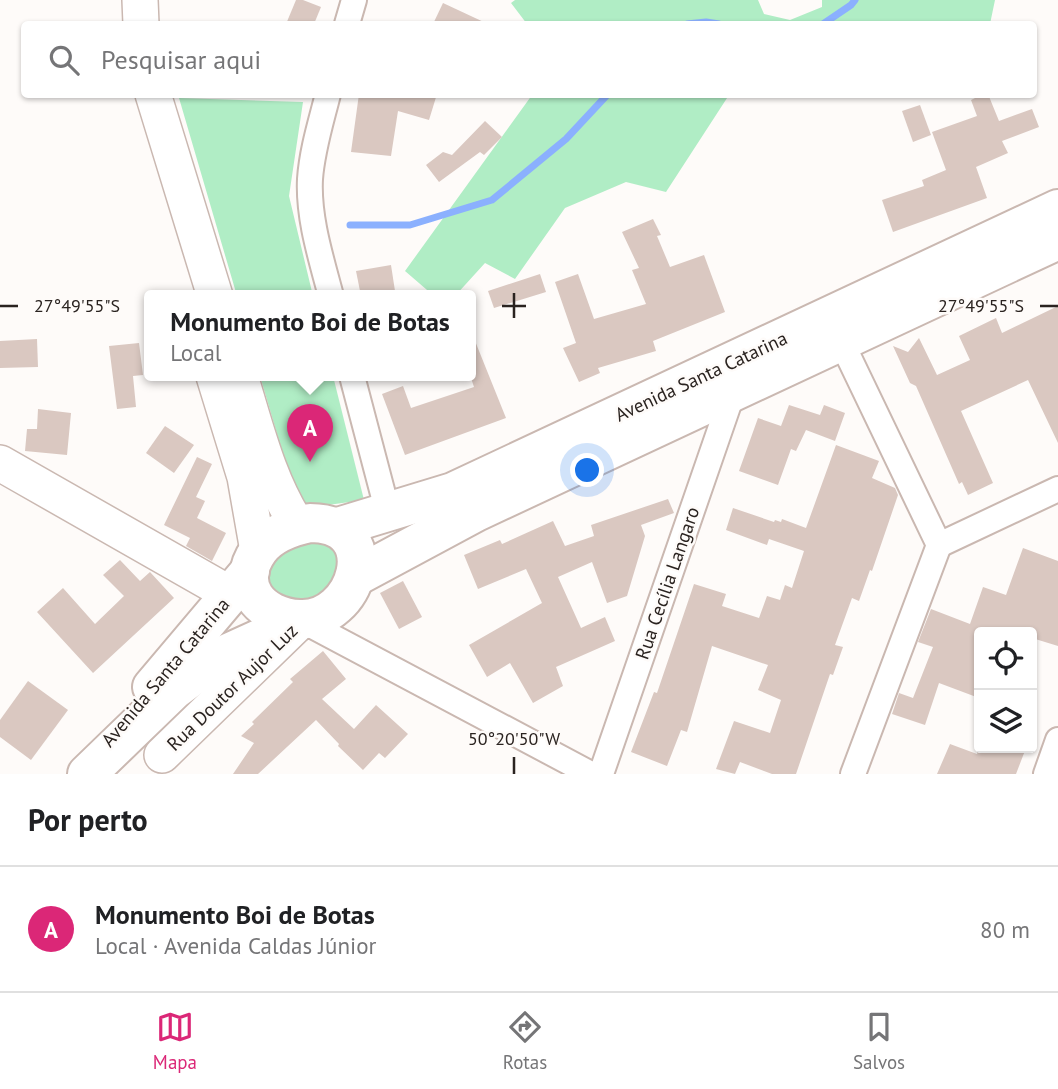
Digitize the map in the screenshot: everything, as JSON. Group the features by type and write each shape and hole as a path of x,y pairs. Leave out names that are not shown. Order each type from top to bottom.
{"main road":[{"path":"117,0 119,21"},
{"path":"139,0 141,21"},
{"path":"131,98 188,290"},
{"path":"154,98 213,290"},
{"name":"Avenida Santa Catarina","path":"338,527 453,492 1058,209"},
{"name":"Avenida Santa Catarina","path":"355,577 476,512 1058,240"},
{"path":"215,659 246,572 279,534 298,526 326,523 338,527 354,545 355,577 339,604 316,617 302,620 285,617 262,607 254,597 246,572 245,477 216,381"},
{"path":"242,381 268,467 284,506 298,526"},
{"path":"0,463 189,570 225,576 246,572"},
{"name":"Avenida Santa Catarina","path":"82,774 246,572"},
{"name":"Avenida Santa Catarina","path":"87,774 174,690 215,659 302,620"},
{"name":"Rua Doutor Aujor Luz","path":"155,764 302,620"},
{"name":"Rua Doutor Aujor Luz","path":"155,764 215,659"}],"street":[{"path":"348,21 354,0"},
{"path":"327,98 315,145 310,180 317,245 329,290"},
{"path":"841,341 939,545"},
{"path":"353,381 388,513"},
{"name":"Rua Cecília Langaro","path":"601,774 733,392"},
{"path":"853,774 939,545 1058,489"},
{"path":"302,620 591,774"},
{"path":"1046,774 1058,740"}],"green space":[{"path":"515,0 758,0 764,14 790,20 822,7 822,0 995,0 991,21 525,21 511,3"},
{"path":"179,98 303,102 289,196 312,290 235,290"},
{"path":"530,98 727,98 666,192 626,182 565,208 515,279 485,263 460,290 427,290 405,271"},
{"path":"261,381 334,381 364,500 299,509"},
{"path":"333,532 350,580 298,610 264,584 268,558"}],"building":[{"path":"296,0 321,7 315,21 287,21"},
{"path":"443,3 482,21 434,21"},
{"path":"358,98 436,98 429,120 398,111 391,156 351,152"},
{"path":"990,98 999,121 1032,109 1039,127 1002,141 1008,153 976,167 987,198 893,232 882,200 924,186 922,180 946,170 932,132 977,116 971,100"},
{"path":"920,105 931,135 913,142 902,111"},
{"path":"485,121 502,137 484,155 480,152 439,182 426,165 443,152 452,155"},
{"path":"653,219 661,235 657,236 670,267 704,255 725,312 653,341 656,351 598,368 600,373 579,382 563,348 576,343 555,282 578,274 594,319 646,304 632,270 639,268 622,232"},
{"path":"391,265 395,290 360,290 356,271"},
{"path":"540,274 546,292 494,308 488,291"},
{"path":"1058,306 1058,443 1028,380 961,411 993,483 968,495 962,482 959,484 916,386 910,383 893,346 908,352 919,338 937,375 970,360 959,336 996,318 1002,333"},
{"path":"37,339 38,367 0,368 0,341"},
{"path":"139,343 143,375 133,376 136,407 117,409 109,346"},
{"path":"476,343 506,418 405,455 382,394 403,386 411,408 474,387 472,381 476,381"},
{"path":"789,405 820,415 824,405 845,413 835,441 806,430 796,451 791,449 778,485 739,471 758,418 781,426"},
{"path":"38,409 71,413 67,455 25,451 27,429 37,429"},
{"path":"165,426 194,445 174,473 146,453"},
{"path":"836,445 879,461 872,478 895,488 898,495 859,601 852,598 835,645 843,647 833,675 830,674 796,774 772,774 740,762 735,774 716,769 734,721 770,733 781,700 758,690 768,665 712,646 687,732 681,730 667,766 631,752 654,692 657,693 694,584 726,594 722,606 759,618 767,596 780,600 785,585 792,588 804,551 769,539 767,545 726,530 733,508 774,522 781,522 782,519 806,528"},
{"path":"197,457 212,464 196,497 205,501 197,518 226,533 212,561 186,546 190,538 164,525"},
{"path":"668,499 674,513 641,525 645,536 627,596 607,603 592,562 558,577 581,628 605,617 615,641 556,667 563,686 533,703 510,663 487,677 469,645 542,603 526,569 478,589 464,555 500,540 502,544 553,521 565,546 594,536 591,525"},
{"path":"1023,548 1058,561 1058,646 1037,640 1037,627 974,627 974,696 939,683 925,725 892,714 899,693 913,698 933,647 918,642 931,609 970,624 983,587 1006,595"},
{"path":"120,560 140,581 150,572 174,598 93,673 37,612 63,588 95,624 124,596 103,575"},
{"path":"403,581 422,617 399,629 380,593"},
{"path":"323,651 346,679 322,699 354,729 376,705 408,734 385,758 379,753 363,770 316,720 258,774 233,774 254,743 241,736 293,682 290,679"},
{"path":"28,681 68,710 31,760 0,737 0,720"},
{"path":"950,744 977,754 1024,753 1016,774 937,774"}],"waterway":[{"path":"827,21 855,0"},
{"path":"350,225 410,225 492,200 566,139 604,98"}],"place":[{"name":"Monumento Boi de Botas","path":"310,462"}]}
